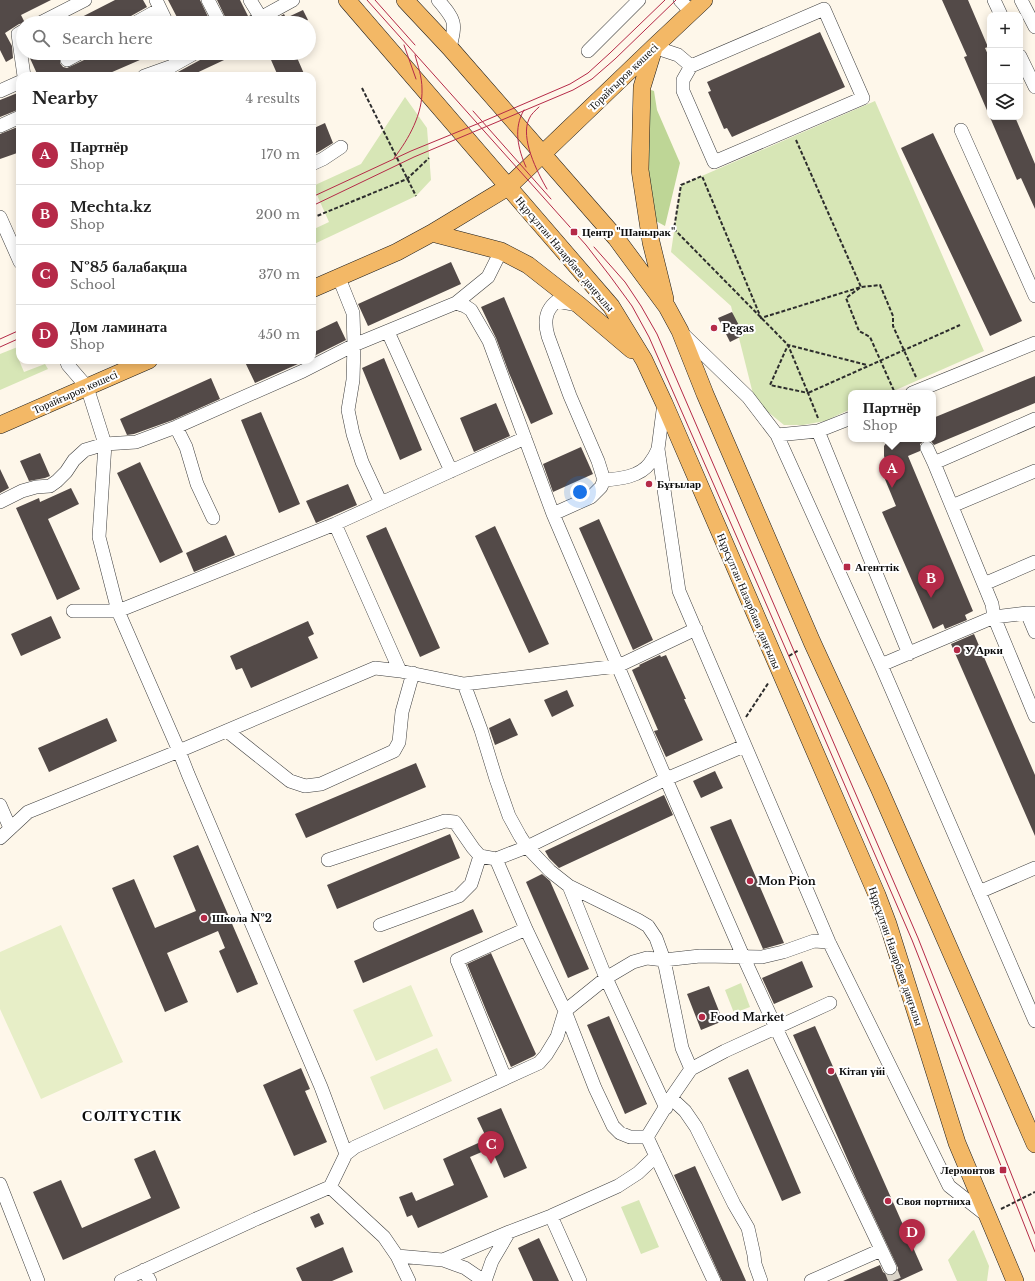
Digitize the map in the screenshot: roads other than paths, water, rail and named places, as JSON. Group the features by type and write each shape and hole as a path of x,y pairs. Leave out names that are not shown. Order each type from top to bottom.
{"main road":[{"name":"Нұрсұлтан Назарбаев даңғылы","path":"347,0 611,306 644,360 877,895 888,924 957,1143 994,1212 1015,1281"},
{"path":"405,0 450,48 616,238 667,307 680,331 708,401 809,634 876,781 1035,1144"},
{"name":"Торайғыров көшесі","path":"508,187 654,47 686,6 704,0"},
{"path":"654,47 642,86 640,170 651,242 667,307"},
{"path":"316,287 397,252 432,233 508,187"},
{"path":"432,233 501,251 528,265 579,305 644,360"},
{"name":"Торайғыров көшесі","path":"0,425 140,364"}],"lane":[{"path":"54,16 85,0"},
{"path":"208,0 216,16"},
{"path":"250,0 255,16"},
{"path":"263,16 293,0"},
{"path":"438,0 454,21 450,48"},
{"path":"588,50 639,0"},
{"path":"994,0 1000,12"},
{"path":"1021,0 1035,28"},
{"path":"144,16 158,5 164,16"},
{"path":"824,8 863,98 714,162 683,91 683,80 691,66 824,8"},
{"path":"654,47 678,55 691,66"},
{"path":"22,60 23,72"},
{"path":"155,72 172,66 180,60"},
{"path":"1023,62 1035,87"},
{"path":"0,91 16,84"},
{"path":"0,126 16,120"},
{"path":"961,130 1035,296"},
{"path":"316,162 341,146"},
{"path":"0,217 16,253"},
{"path":"0,502 22,491 36,487 50,486 61,477 74,460 85,450 105,444 136,442 176,427 303,371 354,345 456,304 488,277 501,251"},
{"path":"339,278 353,313 353,380 348,410 353,434 362,462 381,503"},
{"path":"553,514 591,496 601,487 604,480 598,461 570,396 545,326 550,306 558,301 579,305"},
{"path":"456,304 465,306 471,310 489,341 553,514 666,779 743,956 890,1268"},
{"path":"680,331 748,397 777,435 881,666 1035,1021"},
{"path":"388,332 451,471"},
{"path":"919,390 1035,343"},
{"path":"68,364 87,387 105,444 99,537 118,611 179,751 321,1088 346,1154"},
{"path":"664,403 658,449 679,591 829,942 949,1186 994,1212"},
{"path":"777,435 848,419"},
{"path":"934,463 1035,419"},
{"path":"819,426 909,654"},
{"path":"176,427 186,448 196,484 213,518"},
{"path":"73,611 118,611 335,524 525,438"},
{"path":"928,448 992,604 994,617 1035,716"},
{"path":"604,480 621,478 640,471 650,464 658,449"},
{"path":"952,506 1035,471"},
{"path":"227,731 290,781 304,786 321,784 394,751 399,742 407,672 335,524"},
{"path":"984,584 1035,562"},
{"path":"881,666 994,617 1031,613 1035,632"},
{"path":"0,838 28,812 179,751 375,668 407,672 464,684 618,666 696,629"},
{"path":"464,684 481,730 509,816 527,847 550,871 569,886 638,920 648,926 656,938 664,960 682,1048 691,1069"},
{"path":"328,860 445,821 454,822 480,856 496,859 527,847 666,779 744,746"},
{"path":"0,805 10,828"},
{"path":"380,926 459,896 471,884 480,856"},
{"path":"496,859 526,929 565,1011 595,1088 613,1126 620,1132 630,1137 647,1137"},
{"path":"979,892 1035,868"},
{"path":"569,886 606,978 668,1103 685,1111 696,1127 734,1204 748,1228 755,1264 761,1281"},
{"path":"505,1078 457,960 526,929"},
{"path":"121,1281 147,1276 256,1219 330,1187 346,1154 355,1146 539,1063 546,1055 557,1037 565,1011 606,978 633,962 647,958 664,960 700,956 762,957 783,952 814,941 829,942"},
{"path":"647,1137 691,1069 725,1051 830,1004"},
{"path":"647,1137 714,1281"},
{"path":"443,1260 551,1216 618,1186 638,1173 656,1156"},
{"path":"0,1184 38,1281"},
{"path":"330,1187 384,1237 397,1256 409,1281"},
{"path":"551,1216 580,1281"},
{"path":"397,1256 443,1260 464,1268 485,1281 492,1261 509,1232"},
{"path":"811,1281 881,1250"}],"tunnel":[{"path":"890,1268 895,1281"}],"tram line":[{"path":"367,0 586,245 632,306 649,337 912,940 1035,1252"},
{"path":"375,0 415,45"},
{"path":"316,195 411,151 570,84 588,73 665,0"},
{"path":"316,204 414,157 573,90 592,79 615,59 676,0"},
{"path":"404,45 416,79"},
{"path":"394,158 410,134 418,116 422,98 420,72 415,55"},
{"path":"539,107 529,119 527,136 531,155 547,189"},
{"path":"524,110 519,124 518,138 526,167"},
{"path":"473,111 551,199"},
{"path":"594,247 625,282 657,334 918,938 1035,1234"},
{"path":"0,339 16,332"},
{"path":"0,347 16,340"}],"place":[{"name":"Центр \"Шанырак\"","path":"574,232"},
{"name":"Pegas","path":"714,328"},
{"name":"Бұғылар","path":"649,484"},
{"name":"Партнёр","path":"892,488"},
{"name":"Агенттік","path":"847,567"},
{"name":"Mechta.kz","path":"931,598"},
{"name":"У Арки","path":"957,650"},
{"name":"Mon Pion","path":"750,881"},
{"name":"Школа №2","path":"204,918"},
{"name":"Food Market","path":"702,1017"},
{"name":"Кітап үйі","path":"831,1071"},
{"name":"№85 балабақша","path":"491,1164"},
{"name":"Лермонтов","path":"1003,1170"},
{"name":"Своя портниха","path":"888,1201"},
{"name":"Дом ламината","path":"912,1252"}],"district":[{"name":"СОЛТҮСТІК","path":"132,1116"}]}
